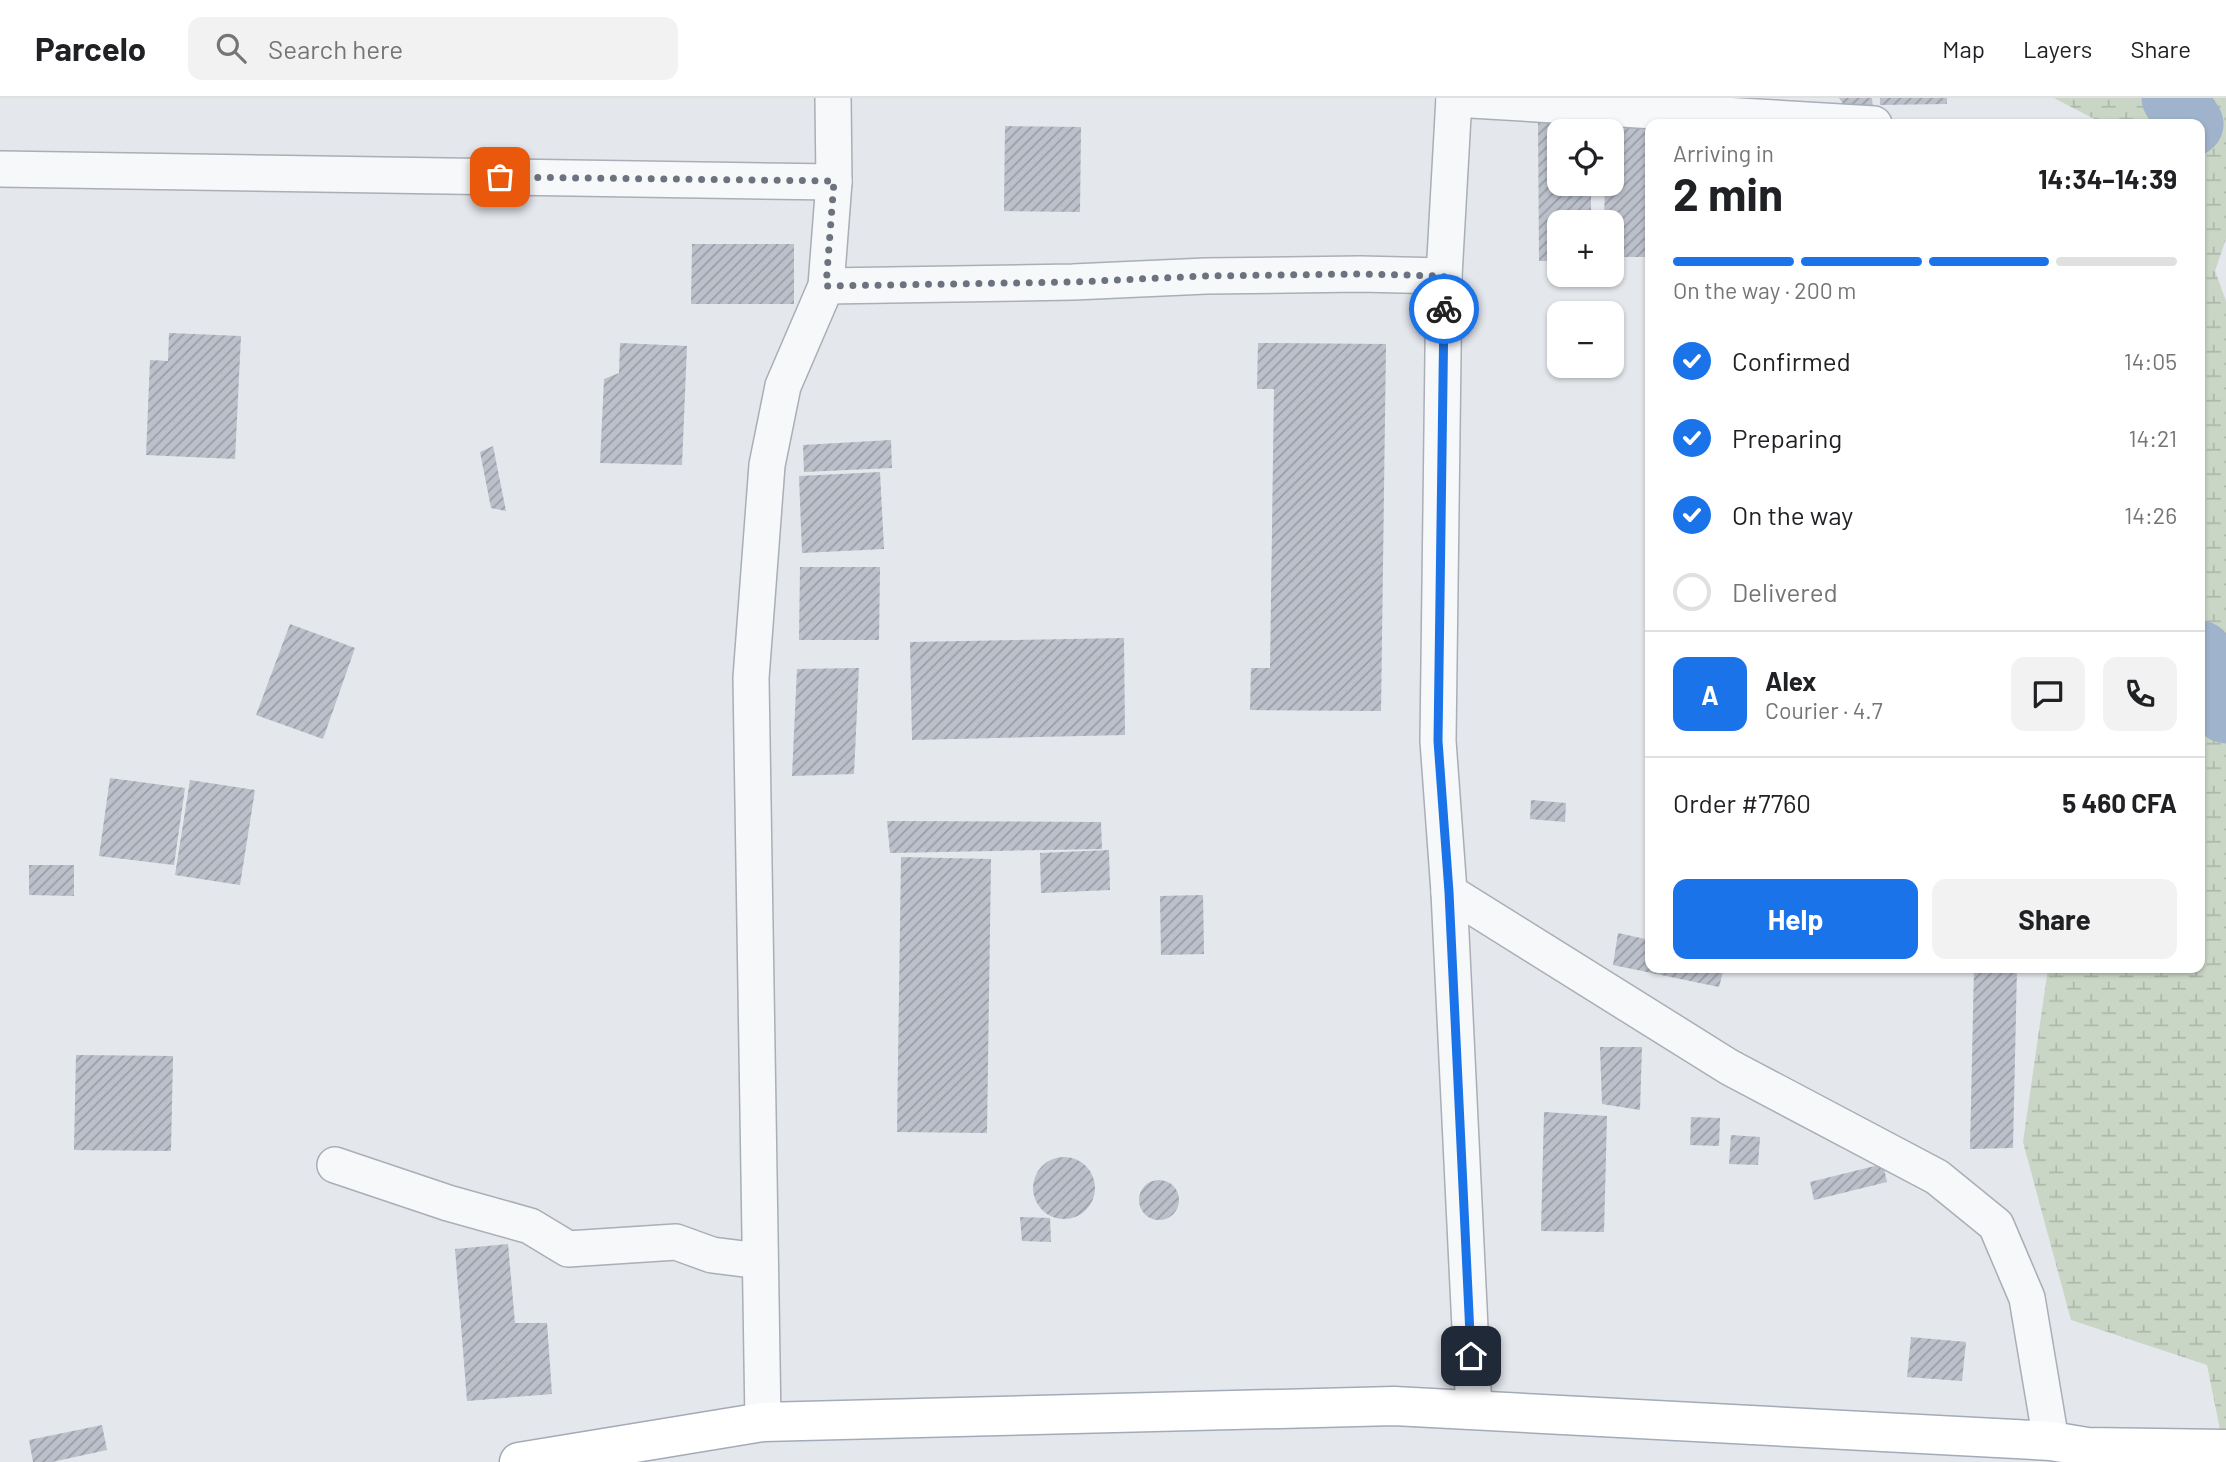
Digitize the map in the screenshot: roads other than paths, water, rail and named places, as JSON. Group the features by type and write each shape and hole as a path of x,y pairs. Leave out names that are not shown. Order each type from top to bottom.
{"main road":[{"path":"519,1462 763,1422 1394,1406 2051,1441 2087,1447 2226,1449"}],"street":[{"path":"763,1422 751,678 767,465 783,386 826,286 834,181 833,98"},
{"path":"1474,1411 1449,892 1438,741 1444,276 1454,98 1793,119"},
{"path":"0,169 834,181"},
{"path":"826,286 1073,282 1206,276 1444,276"},
{"path":"1449,892 1729,1066 1937,1177 1996,1226 2027,1298 2051,1441"},
{"path":"335,1165 449,1203 530,1226 568,1249 676,1241 712,1255 760,1261"}],"waterway":[{"path":"2174,98 2188,119"},
{"path":"2205,664 2226,711"}]}
